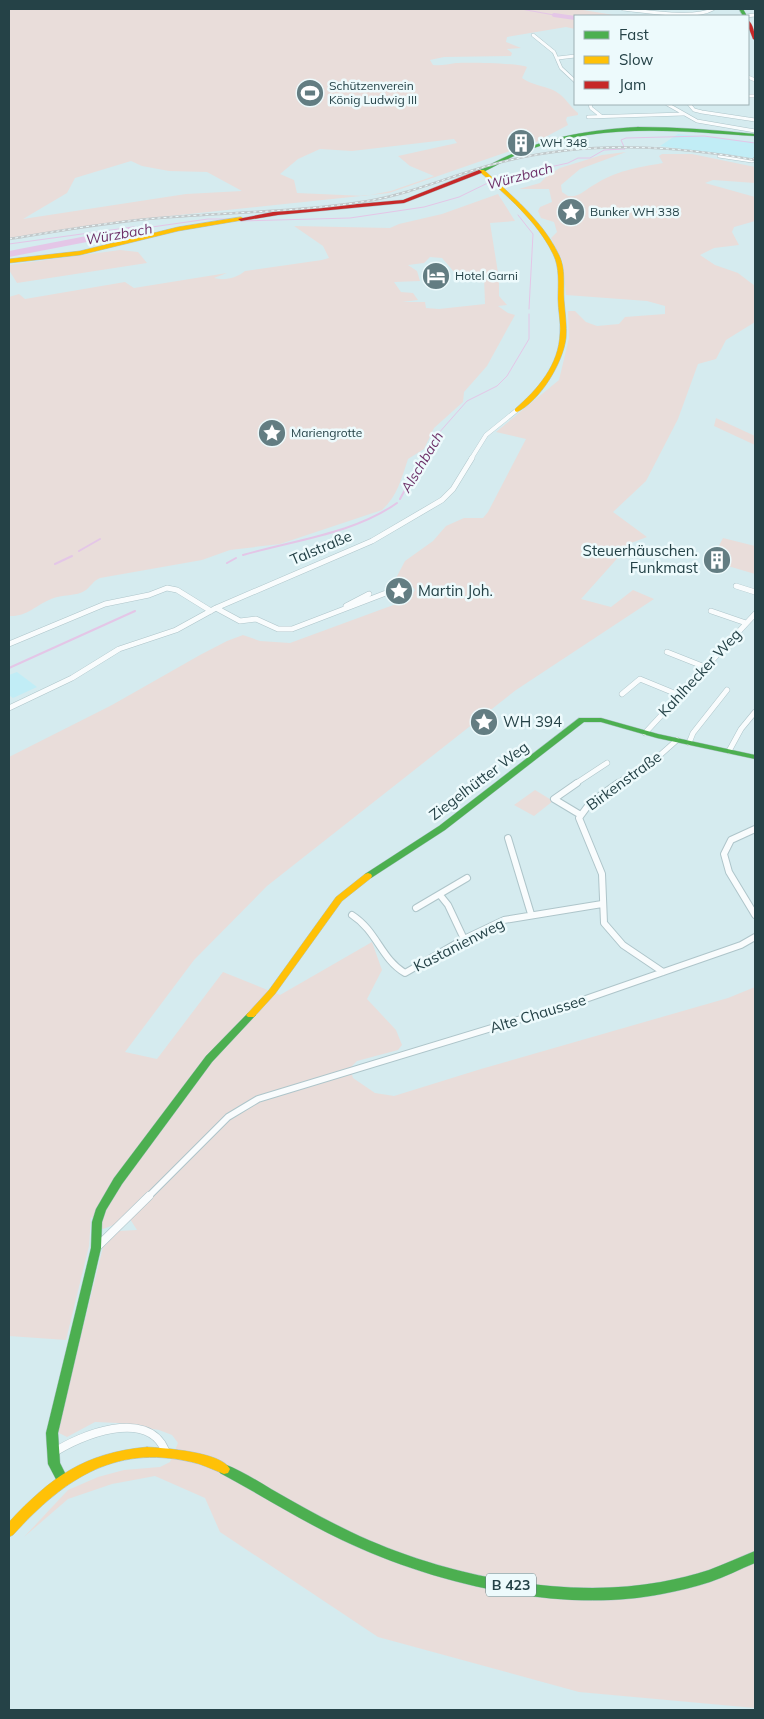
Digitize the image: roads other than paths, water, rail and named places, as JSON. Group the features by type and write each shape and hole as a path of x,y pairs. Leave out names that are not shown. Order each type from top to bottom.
{"main road":[{"path":"749,24 755,39"},
{"path":"9,261 80,254 178,230 269,215 404,201 482,171 503,158 525,149 570,135 625,128 667,127 755,135"},
{"name":"Talstraße","path":"482,171 555,252 560,265 563,324 562,344 553,369 535,396 517,410"},
{"name":"Ziegelhütter Weg","path":"62,1479 56,1469 52,1433 96,1248 97,1222 101,1209 118,1181 209,1059 272,992 332,907 354,885 442,828 578,722 594,719 645,733 755,756"},
{"name":"B 423","path":"9,1531 30,1506 62,1479 100,1460 119,1454 165,1450 201,1458 217,1465 336,1530 381,1551 436,1570 474,1579 561,1590 626,1593 653,1591 686,1584 755,1558"}],"street":[{"path":"623,9 702,14 713,9"},
{"path":"682,13 685,9"},
{"path":"533,35 552,50 558,58 561,68 574,80"},
{"path":"558,58 574,56"},
{"path":"590,105 601,116"},
{"path":"668,105 682,114 705,123 755,131"},
{"path":"690,105 694,110 702,112 755,120"},
{"path":"588,117 682,114"},
{"path":"719,156 754,160"},
{"name":"Talstraße","path":"9,708 72,678 119,649 176,630 216,608 372,541 442,500 453,489 486,435 517,410"},
{"path":"736,586 755,592"},
{"path":"9,644 105,604 149,595 167,588 177,590 211,611"},
{"path":"216,608 240,621 256,619 269,626 286,630 301,627 399,588"},
{"path":"336,613 369,594"},
{"path":"711,611 746,623"},
{"name":"Kahlhecker Weg","path":"645,733 755,614"},
{"path":"667,652 705,667"},
{"path":"622,694 640,679 679,695"},
{"path":"689,743 693,733 727,690"},
{"path":"730,751 737,734 755,712"},
{"name":"Birkenstraße","path":"663,972 614,936 604,923 602,874 582,827 580,814 619,781 658,757 676,740"},
{"path":"580,814 554,799 607,763"},
{"path":"755,829 744,832 731,840 724,854 729,872 755,915"},
{"path":"508,838 531,914"},
{"path":"416,908 467,878"},
{"path":"440,894 448,905 464,939"},
{"name":"Kastanienweg","path":"352,916 366,924 379,939 392,965 405,972 494,924 531,914 602,904"},
{"name":"Alte Chaussee","path":"96,1248 228,1117 258,1099 577,1002 741,946 755,937"},
{"path":"53,1453 83,1437 100,1431 119,1429 133,1429 158,1436 163,1441 165,1450"}],"water":[{"path":"133,227 147,228 118,236 9,257 9,251"}],"waterway":[{"path":"521,9 554,15"},
{"path":"554,15 574,18"},
{"name":"Würzbach","path":"240,221 350,218 424,207 459,197 496,179 568,163 578,158 590,158 604,150 625,149 621,140 626,138 704,136 755,143"},
{"name":"Alschbach","path":"518,215 533,234 529,309"},
{"name":"Würzbach","path":"145,228 208,219 230,219"},
{"path":"9,244 133,227 144,228"},
{"name":"Alschbach","path":"421,459 430,443 467,401 497,386 507,376 529,339 529,314"},
{"name":"Alschbach","path":"400,499 422,458"},
{"name":"Alschbach","path":"243,555 342,529 380,514 397,503"},
{"path":"79,551 100,539"},
{"path":"55,564 72,556"},
{"name":"Alschbach","path":"227,563 236,558"},
{"name":"Alschbach","path":"9,668 135,611"}],"railway":[{"path":"9,239 140,220 290,210 368,201 403,193 506,161 568,150 630,147 662,148 755,160"}],"place":[{"name":"Schützenverein König Ludwig III","path":"310,93"},
{"name":"WH 348","path":"521,143"},
{"name":"Bunker WH 338","path":"571,212"},
{"name":"Hotel Garni","path":"436,276"},
{"name":"Mariengrotte","path":"272,433"},
{"name":"Steuerhäuschen. Funkmast","path":"717,560"},
{"name":"Martin Joh.","path":"399,591"},
{"name":"WH 394","path":"484,722"}]}
